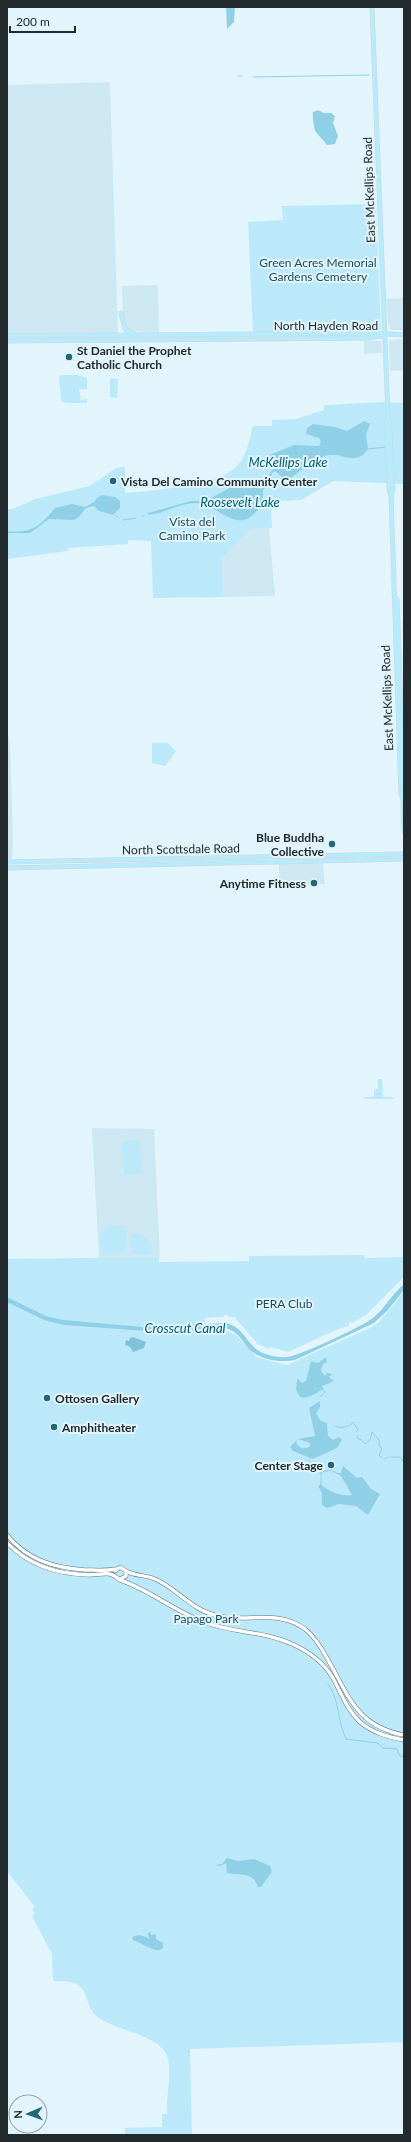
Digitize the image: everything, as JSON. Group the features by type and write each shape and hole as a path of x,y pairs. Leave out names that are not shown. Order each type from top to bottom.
{"main road":[{"name":"East McKellips Road","path":"372,7 401,794 403,797 404,831"},
{"path":"121,313 126,330 141,335"},
{"name":"North Hayden Road","path":"7,336 371,333 385,335"},
{"name":"North Hayden Road","path":"7,340 364,338 385,335"},
{"path":"385,335 404,335"},
{"name":"East McKellips Road","path":"394,597 397,600 404,788"},
{"name":"North Scottsdale Road","path":"7,862 404,854"},
{"name":"North Scottsdale Road","path":"7,868 404,859"},
{"path":"7,1535 28,1554 52,1565 75,1569 105,1570 122,1568 126,1571 156,1579 197,1608 211,1614 227,1617 275,1617 298,1624 311,1634 319,1644 359,1713 379,1728 404,1735"},
{"path":"7,1543 29,1560 53,1570 88,1575 109,1574 140,1588 181,1612 204,1622 227,1630 279,1639 299,1648 314,1658 328,1672 349,1709 359,1721 377,1733 404,1740"},
{"path":"116,1569 117,1578"},
{"path":"117,1578 124,1578 126,1571"}],"shaded area":[{"path":"108,82 110,85 118,333 7,334 7,85"},
{"path":"122,286 158,286 159,333 130,331 126,328 123,316"},
{"path":"404,298 404,330 391,330 388,324 386,299"},
{"path":"404,339 404,370 390,371 389,341"},
{"path":"364,340 381,341 382,353 364,354"},
{"path":"269,528 275,596 223,597 222,559 250,529"},
{"path":"7,733 10,742 13,839 12,860 7,860"},
{"path":"323,863 325,884 279,885 279,864"},
{"path":"92,1128 154,1129 160,1257 99,1258"},
{"path":"133,1337 146,1342 144,1348 133,1352 130,1347 125,1345 126,1340 129,1341 130,1338"}],"green space":[{"name":"Green Acres Memorial Gardens Cemetery","path":"376,204 381,330 253,332 248,222 283,220 282,206"},
{"path":"78,375 87,378 87,389 79,389 81,400 87,399 87,403 66,403 61,401 59,376"},
{"path":"110,378 118,379 117,398 110,397"},
{"name":"Vista del Camino Park","path":"384,402 404,403 404,484 333,481 301,500 282,501 271,508 272,528 250,529 222,559 223,597 153,598 151,541 128,540 128,544 67,548 68,551 7,559 7,510 35,499 90,486 116,468 125,467 125,493 183,486 214,479 226,474 239,464 247,448 253,426 272,426 272,420 296,419 324,410 324,405"},
{"path":"152,743 168,743 176,751 165,766 152,763"},
{"path":"378,1079 382,1079 383,1097 393,1097 393,1099 365,1099 364,1097 374,1097 374,1090 378,1089"},
{"path":"140,1140 142,1174 124,1175 122,1141"},
{"path":"107,1225 126,1226 127,1252 101,1254 100,1234"},
{"path":"133,1233 143,1236 148,1240 152,1249 151,1255 131,1254 130,1237"},
{"name":"Papago Park","path":"364,1255 365,1258 404,1257 404,1277 367,1314 352,1323 349,1321 349,1326 338,1329 288,1352 270,1347 269,1349 258,1344 234,1317 229,1317 228,1315 224,1315 224,1317 205,1318 205,1331 225,1330 236,1335 256,1357 287,1365 372,1327 378,1323 404,1292 404,2042 190,2049 192,2135 125,2135 125,2128 162,2127 162,2114 167,2114 169,2083 169,2066 166,2053 155,2042 102,2020 90,2007 85,1994 77,1984 67,1981 53,1981 52,1954 32,1916 35,1913 32,1909 35,1907 7,1871 7,1259 159,1257 159,1262 249,1261 249,1256"}],"water":[{"path":"226,7 235,7 234,22 227,29"},
{"path":"318,110 324,113 331,113 335,116 333,123 338,136 335,144 327,145 315,131 313,112"},
{"name":"McKellips Lake","path":"364,421 370,424 366,435 368,449 363,454 354,458 334,455 324,456 287,481 275,471 272,473 269,484 263,490 261,505 255,513 247,519 233,519 204,504 196,503 190,503 160,513 148,515 148,513 191,501 202,501 211,498 239,483 251,482 261,489 266,484 273,469 267,456 294,445 319,446 321,442 319,438 306,434 307,428 313,424 335,427 347,431"},
{"path":"102,495 115,497 120,501 120,508 113,515 99,511 94,506 86,508 78,518 73,520 49,519 30,533 7,533 7,531 15,532 29,530 45,520 55,508 72,504 85,507"},
{"name":"Crosscut Canal","path":"404,1284 404,1290 387,1311 374,1323 295,1360 289,1361 270,1360 258,1355 248,1348 236,1334 226,1328 147,1331 64,1325 44,1320 7,1302 7,1297 46,1316 63,1320 143,1327 226,1323 238,1329 253,1346 263,1353 284,1357 294,1355 317,1346 345,1334 367,1322 377,1314"},
{"path":"326,1357 327,1362 323,1364 321,1371 325,1376 327,1373 332,1374 329,1377 334,1381 322,1386 323,1389 312,1396 306,1398 300,1397 296,1390 297,1380 298,1379 302,1383 306,1381 311,1361 318,1363"},
{"path":"320,1401 320,1407 316,1414 321,1421 327,1423 328,1436 333,1440 339,1437 342,1440 337,1448 313,1459 293,1451 290,1447 297,1440 296,1443 301,1448 307,1448 310,1446 310,1443 298,1439 315,1436 309,1408"},
{"path":"343,1466 357,1478 362,1477 371,1489 380,1494 368,1515 356,1506 339,1504 327,1508 322,1505 322,1493 318,1486 321,1484 323,1487 335,1493 352,1495 341,1476 336,1473 341,1473"},
{"path":"227,1858 238,1861 254,1859 270,1866 272,1872 261,1887 258,1887 256,1882 250,1876 227,1873 226,1863 220,1866 215,1865 222,1864"},
{"path":"150,1931 151,1935 156,1934 156,1939 163,1943 163,1948 160,1950 151,1948 133,1940 132,1937 139,1935 149,1939 148,1934"}],"waterway":[{"path":"253,77 369,75"},
{"path":"368,449 386,447"},
{"path":"115,515 119,518"},
{"path":"123,520 136,518"},
{"path":"320,1397 325,1392 323,1389"},
{"path":"335,1426 345,1427 353,1422 358,1430 357,1432"},
{"path":"357,1435 358,1439 361,1439 365,1444 370,1440 372,1432 379,1440 379,1445 382,1449 379,1455 382,1458"},
{"path":"390,1457 400,1457 404,1462"},
{"path":"309,1458 310,1465 315,1465 321,1470 321,1484"},
{"path":"322,1472 331,1470 337,1473"},
{"path":"328,1684 335,1697 341,1725 346,1739 378,1743 383,1748 397,1749 400,1756 404,1757"}],"place":[{"name":"St Daniel the Prophet Catholic Church","path":"69,357"},
{"name":"Vista Del Camino Community Center","path":"113,481"},
{"name":"Blue Buddha Collective","path":"332,844"},
{"name":"Anytime Fitness","path":"314,883"},
{"name":"Ottosen Gallery","path":"47,1398"},
{"name":"Amphitheater","path":"54,1427"},
{"name":"Center Stage","path":"331,1465"}],"water label":[{"name":"Roosevelt Lake","path":"240,502"}],"park label":[{"name":"PERA Club","path":"284,1303"}]}
